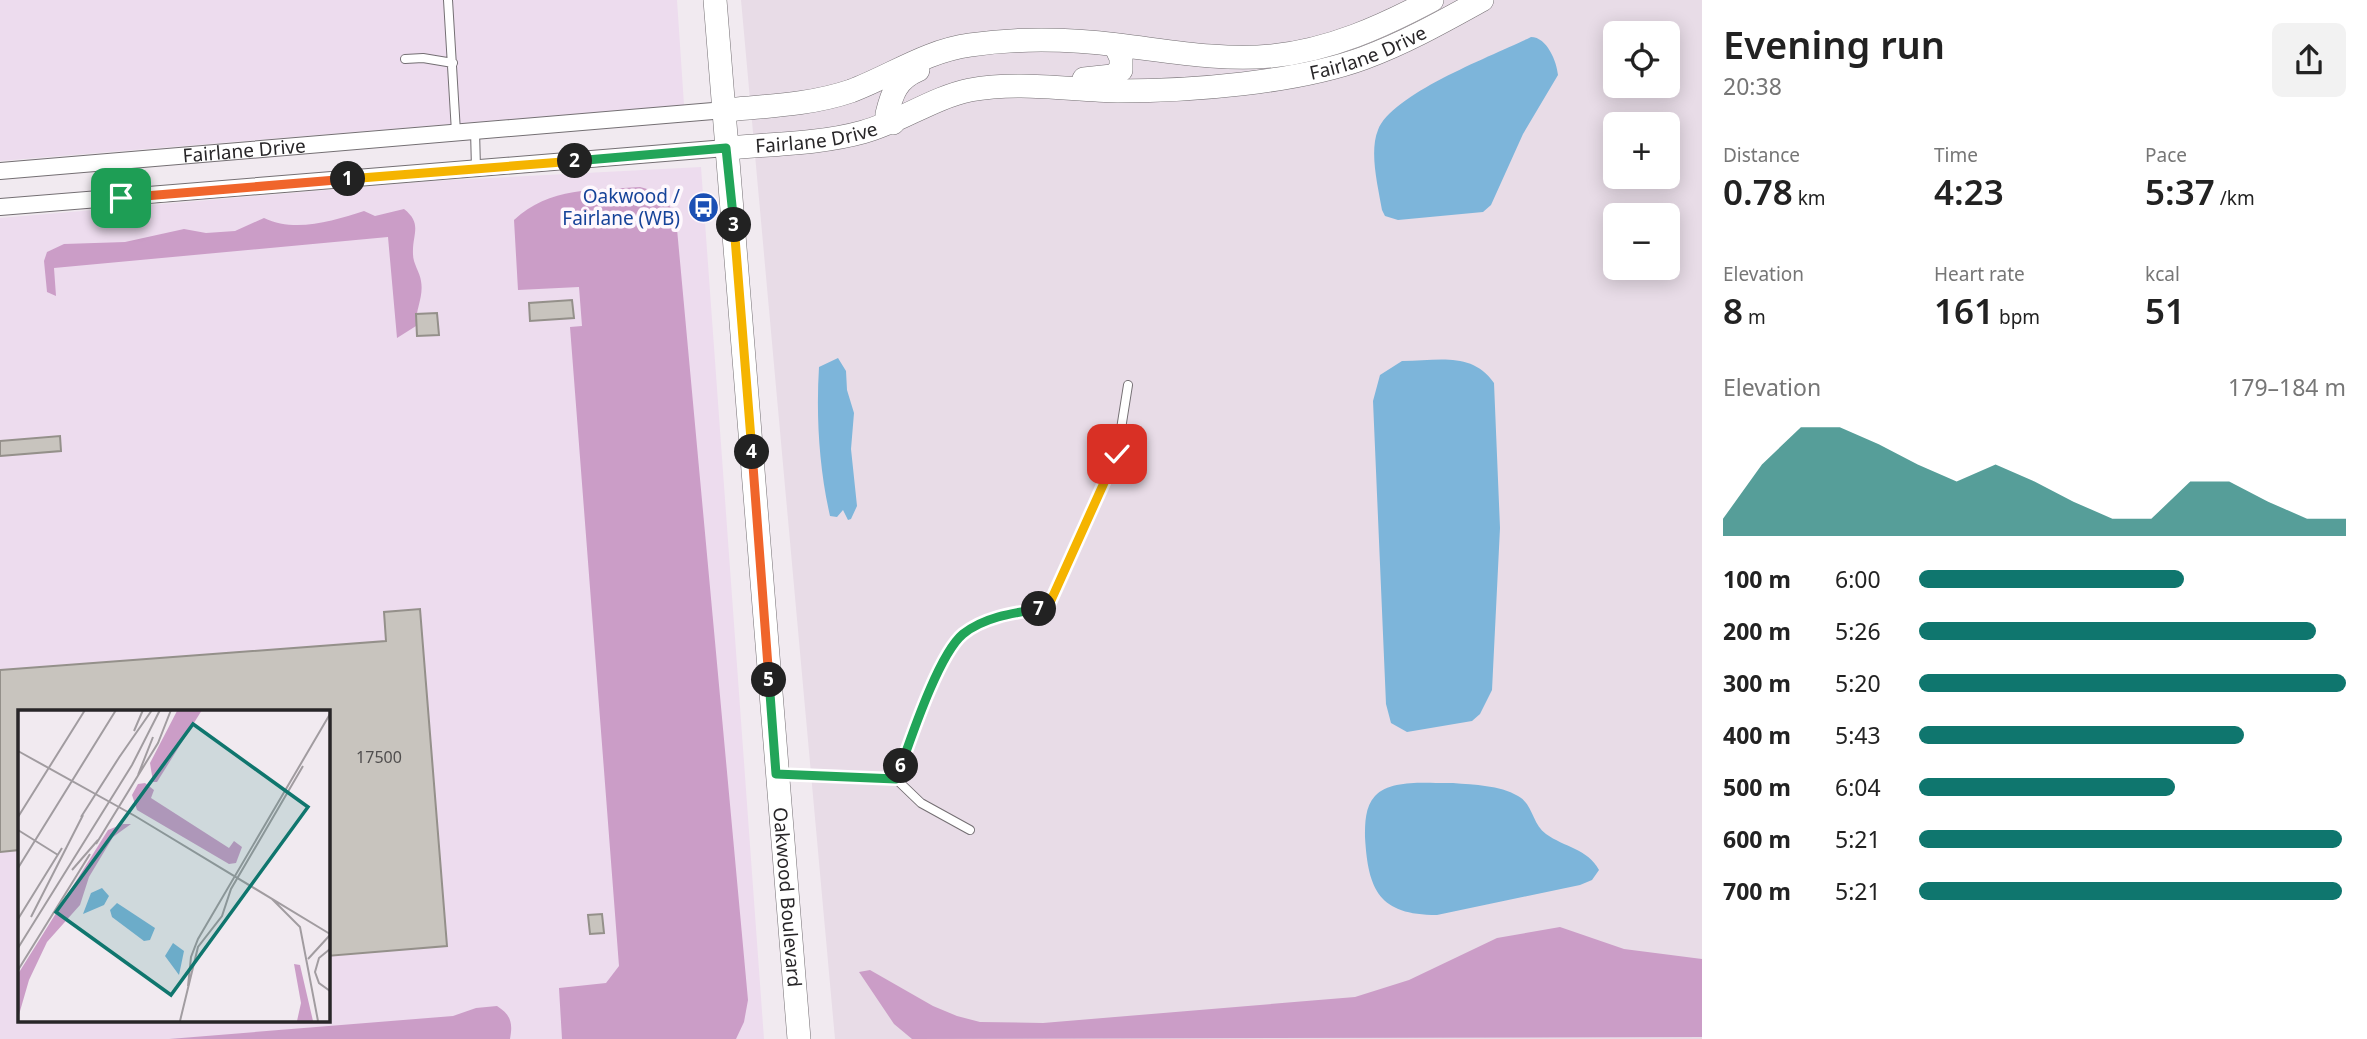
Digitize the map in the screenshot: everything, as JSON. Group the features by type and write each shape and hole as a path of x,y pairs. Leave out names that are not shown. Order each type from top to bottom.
{"street":[{"name":"Oakwood Boulevard","path":"715,0 799,1039"},
{"name":"Fairlane Drive","path":"0,171 811,102 852,90 937,53 966,45 1014,40 1115,45 1198,55 1270,56 1346,41 1432,0"},
{"name":"Fairlane Drive","path":"0,207 835,138 893,123 941,99 971,90 1009,86 1120,91 1251,82 1315,72 1362,59 1482,0"},
{"path":"893,123 887,114 892,92 907,75 1014,40"},
{"path":"1009,86 1034,76 1098,79 1112,76 1121,70 1121,58 1115,45"}],"lane":[{"path":"448,0 456,132"},
{"path":"405,59 423,58 453,63"},
{"path":"475,130 476,169"},
{"path":"896,779 940,671 961,636 976,625 1002,615 1048,607 1117,454 1128,385"},
{"path":"776,774 896,779 921,803 970,830"}],"shaded area":[{"path":"0,0 677,0 684,105 0,161"},
{"path":"741,0 1702,0 1702,1039 835,1039"},
{"path":"701,167 764,1039 0,1039 0,218 433,181"},
{"path":"640,187 663,198 676,218 748,1000 744,1022 736,1039 562,1039 559,988 606,983 619,966 570,327 582,326 579,287 518,290 514,220 542,201 557,196 590,190"},
{"path":"404,209 410,214 415,225 413,258 422,287 416,326 397,338 388,237 54,268 56,296 47,292 44,261 47,252 64,244 125,242 184,229 206,233 235,231 264,218 288,225 314,224 364,211 375,216"},
{"path":"1560,927 1624,949 1702,959 1702,1037 912,1039 894,1024 859,972 870,970 933,1006 957,1016 980,1022 1043,1023 1355,997 1409,980 1497,938"},
{"path":"497,1006 510,1020 510,1039 169,1039 453,1016 476,1008"}],"water":[{"path":"1531,37 1542,41 1546,46 1556,64 1558,75 1523,134 1491,205 1483,212 1398,220 1385,216 1377,180 1374,148 1378,130 1387,116 1403,102 1446,76"},
{"path":"838,358 846,371 847,390 854,413 851,449 857,506 848,520 843,510 837,517 830,516 819,442 819,367"},
{"path":"1402,361 1464,362 1485,373 1494,383 1500,528 1492,690 1480,714 1472,721 1407,732 1391,723 1386,704 1373,401 1380,375"},
{"path":"1453,783 1495,788 1518,796 1527,804 1541,830 1589,857 1599,870 1592,880 1580,885 1437,915 1417,914 1390,904 1380,896 1369,872 1365,837 1369,805 1382,790 1401,784"}],"building":[{"path":"572,300 574,318 530,321 529,303"},
{"path":"437,313 439,335 417,336 416,314"},
{"path":"60,436 61,451 0,456 0,441"},
{"path":"420,609 447,946 329,956 329,710 18,710 18,850 0,852 0,670 386,641 384,612"},
{"path":"602,914 604,933 590,934 588,915"}],"place":[{"name":"Oakwood / Fairlane (WB)","path":"703,207"}],"route":[{"path":"121,198 726,148 737,257 776,774 896,779 940,671 950,649 961,636 976,625 1002,615 1048,607 1117,454"}]}
